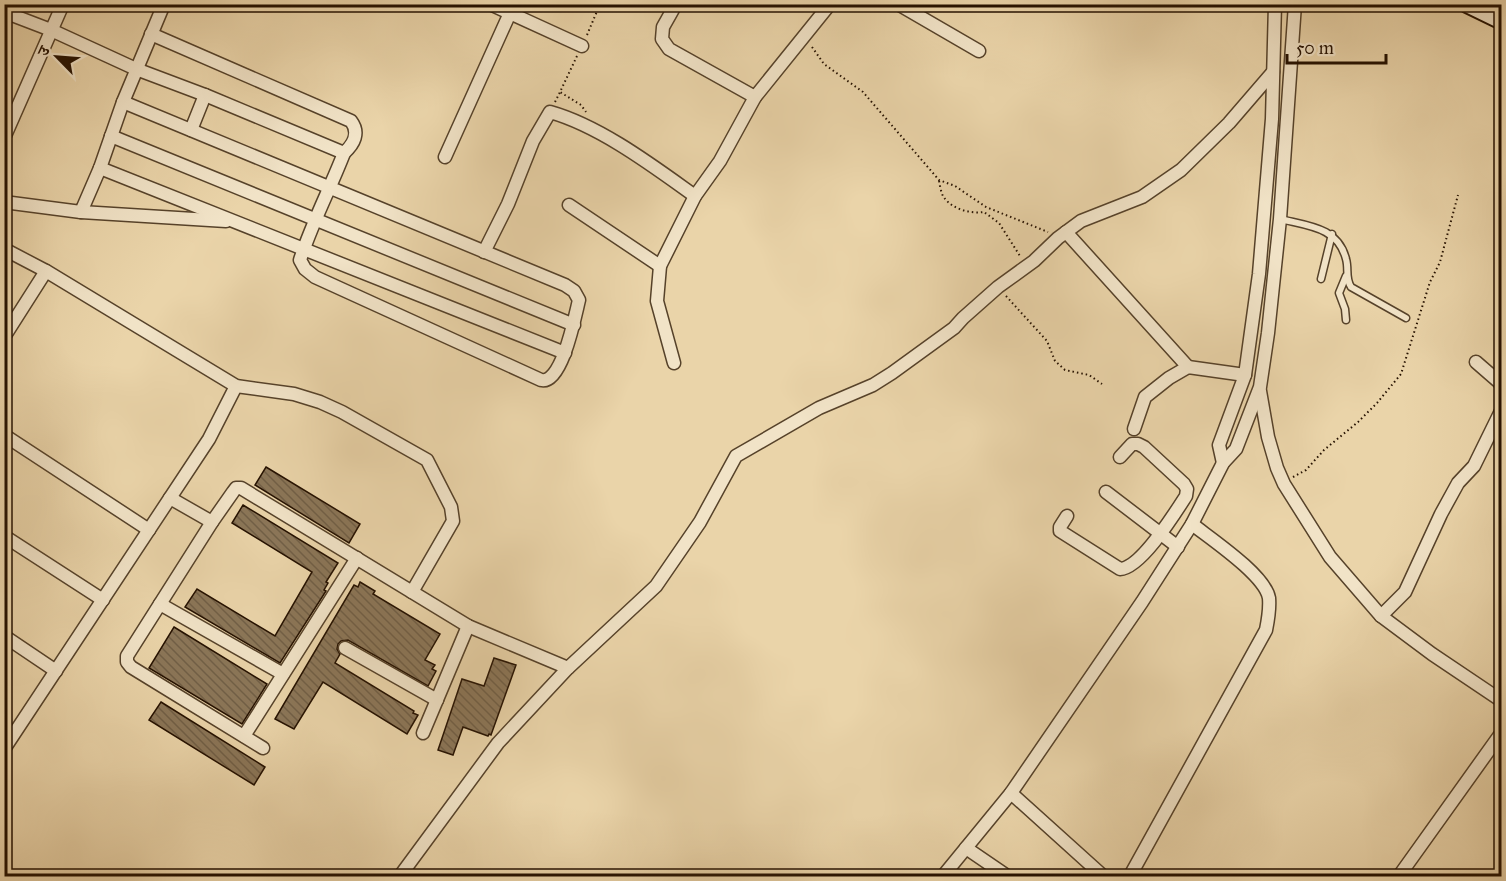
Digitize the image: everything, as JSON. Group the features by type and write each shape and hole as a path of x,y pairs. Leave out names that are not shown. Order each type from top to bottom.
{"street":[{"path":"4,138 63,4"},
{"path":"81,213 136,69 164,4"},
{"path":"490,4 512,9 582,46"},
{"path":"676,4 663,27 662,39 669,48 756,97"},
{"path":"674,363 657,301 660,266 695,196 720,161 756,97 830,4"},
{"path":"898,4 979,51"},
{"path":"1223,463 1219,445 1245,375 1259,274 1272,119 1275,4"},
{"path":"943,876 1011,793 1178,547 1223,463 1236,449 1260,387 1269,333 1280,219 1295,4"},
{"path":"1467,4 1502,21"},
{"path":"445,157 512,9"},
{"path":"4,12 51,30 136,69 344,153"},
{"path":"123,102 191,130 330,188 484,252 565,285 574,291 579,300 565,353 550,379 541,380 315,277 304,269 300,260 304,248 330,188 344,153 356,137 354,124 151,34"},
{"path":"400,876 498,743 568,668 656,586 699,522 736,456 819,408 892,373 954,328 998,287 1081,221 1142,197 1181,170 1229,123 1273,72"},
{"path":"191,130 205,95"},
{"path":"484,252 508,204 533,141 550,112 583,125 647,161 695,196"},
{"path":"111,136 574,325"},
{"path":"100,168 565,353"},
{"path":"4,202 81,213 238,222"},
{"path":"569,205 660,266"},
{"path":"1062,235 1188,367"},
{"path":"4,249 46,271 236,386 294,394 320,402 427,460 451,507 453,520 412,592"},
{"path":"4,337 46,271"},
{"path":"1476,362 1502,387"},
{"path":"1134,429 1145,397 1169,378 1188,367 1245,375"},
{"path":"6,742 56,671 209,439 236,386"},
{"path":"1260,387 1268,437 1284,484 1330,557 1381,616 1502,701"},
{"path":"1381,616 1405,592 1441,514 1458,483 1474,466 1502,409"},
{"path":"4,435 149,530"},
{"path":"1067,516 1060,531 1120,569 1126,569 1132,565 1161,535 1186,496 1187,489 1144,447 1138,444 1132,444 1120,457"},
{"path":"263,748 131,667 127,662 127,656 236,488 241,488 468,626 568,668"},
{"path":"1106,492 1178,547"},
{"path":"170,498 212,522"},
{"path":"1130,876 1266,630 1269,614 1269,595 1256,575 1192,524"},
{"path":"4,536 103,600"},
{"path":"244,736 357,558"},
{"path":"160,604 283,674"},
{"path":"423,733 468,626"},
{"path":"4,636 56,671"},
{"path":"345,648 437,700"},
{"path":"1399,876 1502,732"},
{"path":"1011,793 1103,876"},
{"path":"966,848 1007,876"}],"lane":[{"path":"1280,219 1332,234 1343,250 1347,262 1347,281 1351,287 1406,318"},
{"path":"1321,279 1332,234"},
{"path":"1346,320 1339,293 1347,274"}],"path":[{"path":"583,125 587,112 560,92 600,4"},
{"path":"804,37 824,64 863,92 939,180 955,186 986,207 1062,235"},
{"path":"939,180 942,196 953,206 973,214 984,212 999,224 1026,267"},
{"path":"1284,484 1306,470 1324,450 1358,422 1401,374 1430,282 1440,262 1458,195"},
{"path":"998,287 1047,340 1054,362 1065,370 1089,375 1102,384"}],"building":[{"path":"266,467 360,524 349,543 255,485"},
{"path":"243,505 338,563 326,582 328,583 324,590 326,591 280,663 185,607 197,589 275,636 312,572 232,523"},
{"path":"360,582 375,591 373,594 440,634 425,660 435,665 432,669 436,671 428,686 348,640 338,644 337,649 340,654 335,663 418,715 407,734 323,682 294,729 275,719 354,585 358,587"},
{"path":"174,627 267,684 242,724 149,668"},
{"path":"494,658 516,665 491,735 463,727 453,755 438,750 462,679 484,686"},
{"path":"161,702 265,767 254,785 149,720"}]}
